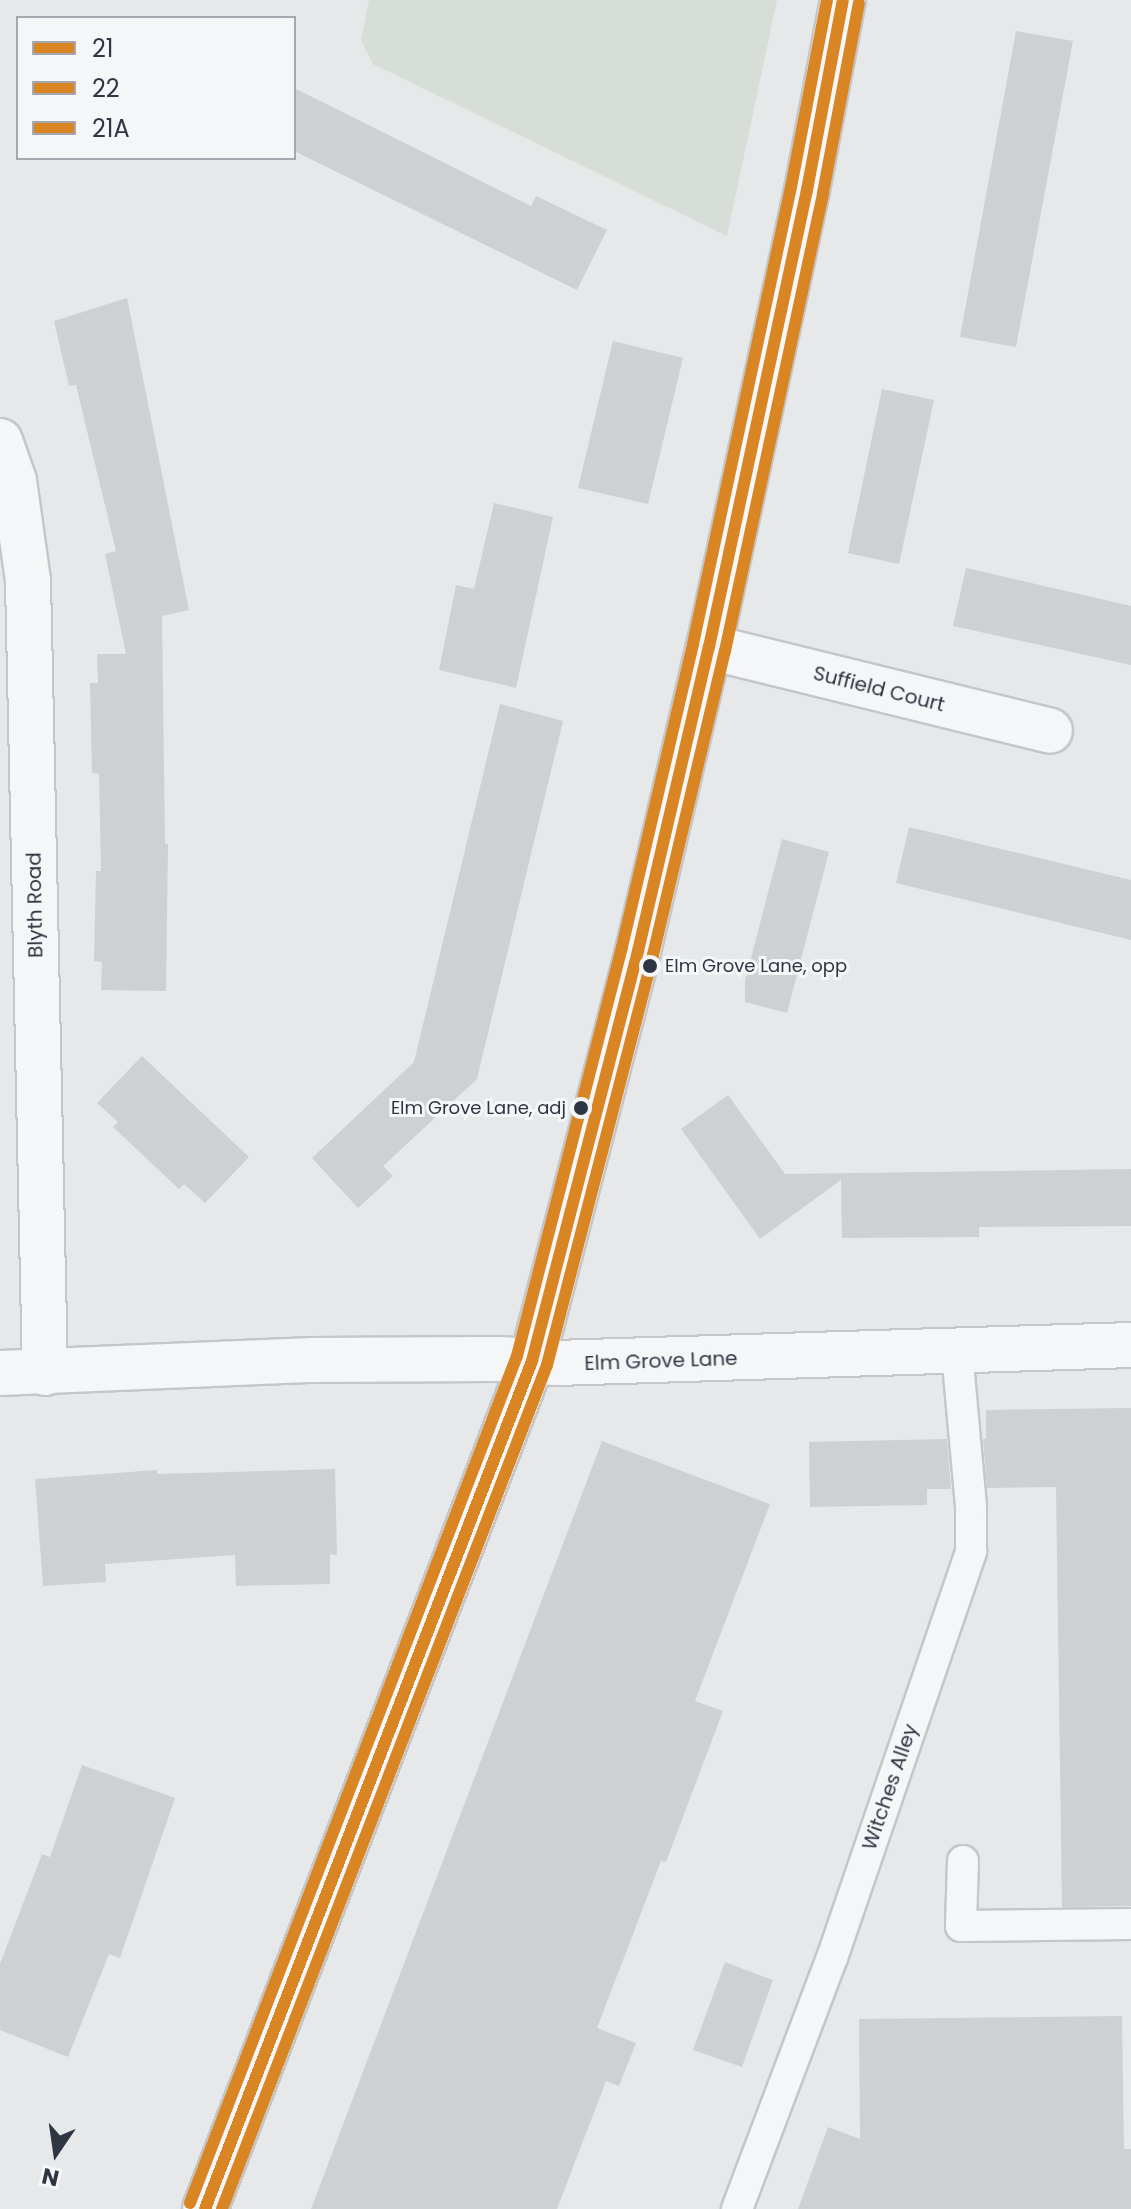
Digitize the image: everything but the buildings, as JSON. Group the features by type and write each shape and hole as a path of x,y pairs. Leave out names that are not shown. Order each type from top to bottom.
{"street":[{"path":"205,2209 532,1361 634,965 709,647 807,190 843,0"},
{"name":"Blyth Road","path":"0,441 14,481 28,581 45,1373"},
{"name":"Suffield Court","path":"709,647 1050,731"},
{"name":"Elm Grove Lane","path":"0,1373 313,1360 556,1363 957,1353 1131,1345"}],"lane":[{"name":"Witches Alley","path":"737,2209 832,1958 971,1551 971,1506 957,1353"},
{"path":"963,1861 961,1926 1131,1924"}],"shaded area":[{"path":"369,0 777,0 727,236 373,64 361,40"}],"transit line":[{"name":"21A","path":"190,2203 517,1356 622,947 693,644 791,187 827,0"},
{"name":"21","path":"205,2209 532,1361 638,951 709,647 807,190 843,0"},
{"name":"22","path":"222,2209 547,1365 653,955 725,651 823,193 859,3"}],"place":[{"name":"Elm Grove Lane, opp","path":"650,966"},
{"name":"Elm Grove Lane, adj","path":"581,1108"}]}
